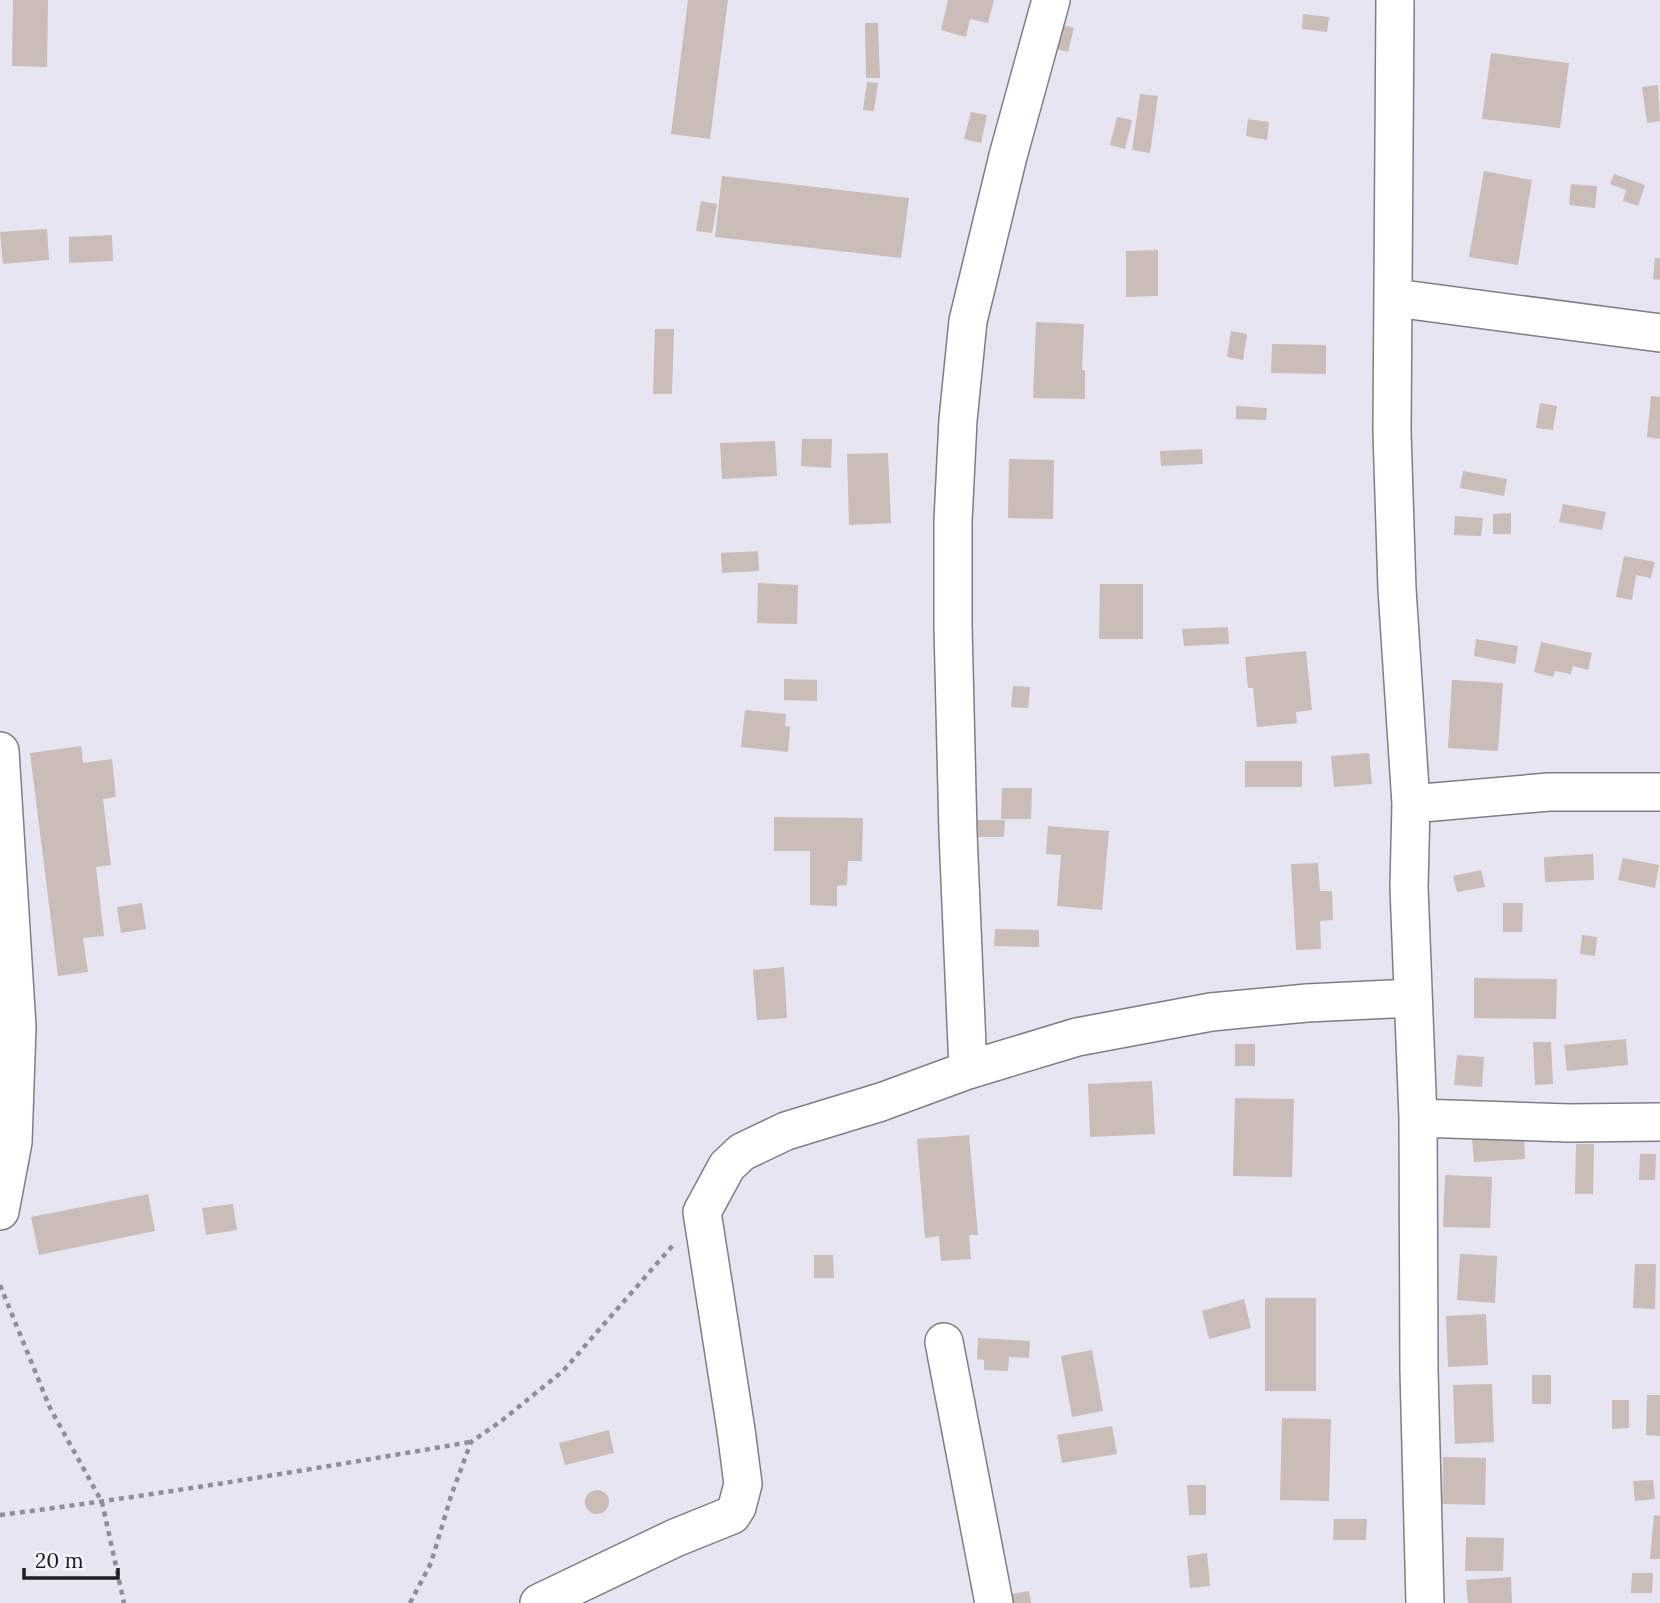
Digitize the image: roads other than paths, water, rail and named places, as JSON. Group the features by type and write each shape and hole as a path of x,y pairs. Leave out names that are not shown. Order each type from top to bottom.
{"street":[{"path":"968,1070 953,626 953,521 958,420 968,321 1008,156 1051,0"},
{"path":"1395,0 1392,445 1397,589 1411,804 1409,887 1418,1118 1419,1371 1424,1603"},
{"path":"1395,298 1660,333"},
{"path":"0,751 2,819 17,1027 0,1211"},
{"path":"1411,804 1549,792 1660,792"},
{"path":"540,1603 676,1538 732,1515 737,1507 743,1484 737,1430 702,1212 727,1166 743,1152 786,1131 881,1102 968,1070 1077,1037 1211,1012 1307,1003 1412,998"},
{"path":"1418,1118 1569,1123 1660,1122"},
{"path":"944,1342 994,1603"}]}
